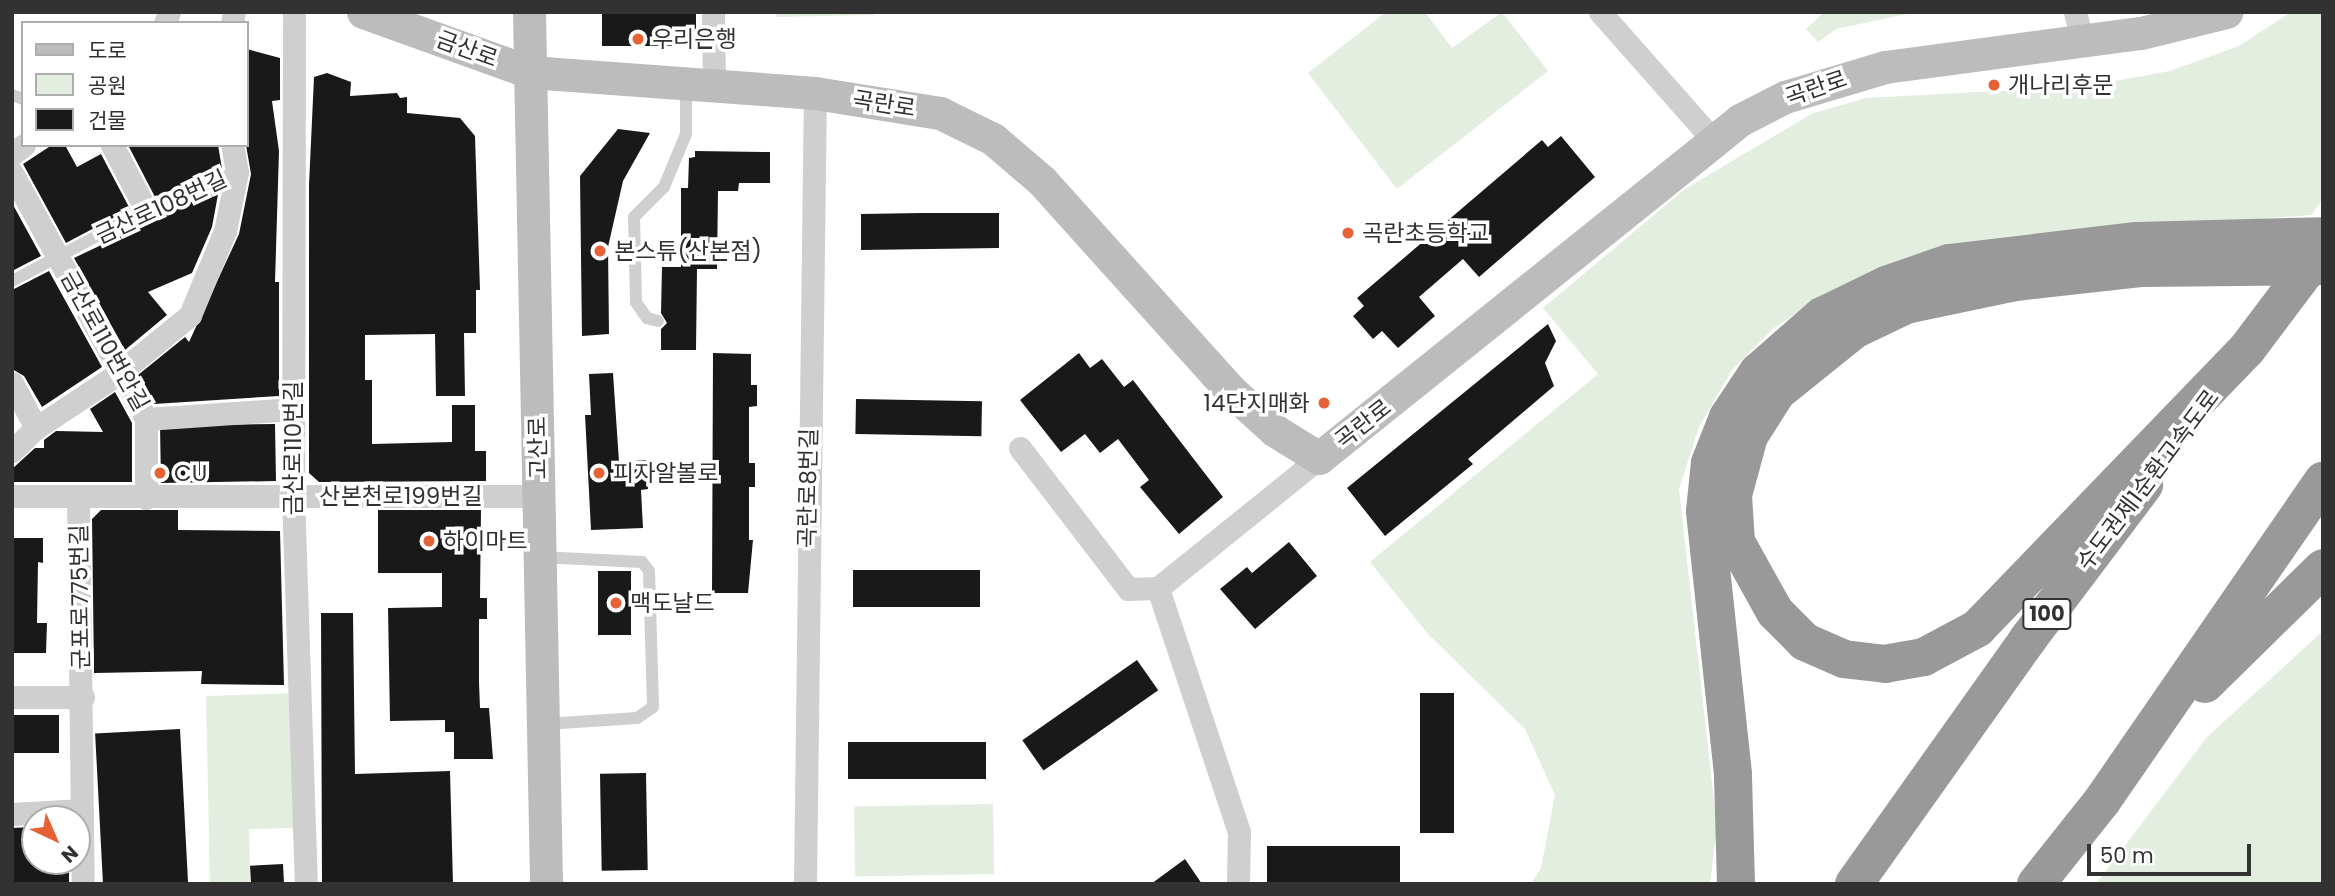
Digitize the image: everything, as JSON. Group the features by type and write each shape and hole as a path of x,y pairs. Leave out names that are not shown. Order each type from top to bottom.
{"highway":[{"path":"1736,884 1732,774 1705,511 1710,463 1728,417 1758,372 1822,316 1886,285 1949,263 2137,240 2323,236"},
{"name":"수도권제1순환고속도로","path":"1854,884 2028,639 2323,248"},
{"path":"2247,349 1978,628 1924,657 1886,664 1844,659 1805,642 1775,612 1736,542 1734,495 1749,436 1777,392 1854,330 1906,304 2015,282 2142,268 2323,265"},
{"path":"2102,801 2323,481"},
{"path":"2036,884 2102,801 2211,677 2323,568"}],"street":[{"name":"금산로110번길","path":"295,12 293,496 306,884"},
{"name":"금산로","path":"363,12 530,72"},
{"name":"고산로","path":"529,12 545,724 546,884"},
{"path":"700,84 713,12"},
{"path":"1600,12 1714,141"},
{"name":"곡란로","path":"530,72 816,93 940,113 993,139 1042,181 1229,389 1274,430 1320,458 1740,120 1830,81 1990,50 2078,27 2153,31 2226,12"},
{"name":"곡란로8번길","path":"805,884 816,93"},
{"path":"113,147 146,210"},
{"name":"금산로108번길","path":"12,451 36,428 119,373 190,315 225,231 237,172 232,147"},
{"name":"금산로110번안길","path":"12,173 146,419 293,409"},
{"path":"12,383 36,428"},
{"path":"146,419 146,498"},
{"path":"1020,448 1128,589 1158,588 1320,458"},
{"name":"산본천로199번길","path":"12,496 539,496"},
{"name":"군포로775번길","path":"78,497 83,697 82,805"},
{"path":"1158,588 1239,832 1238,884"},
{"name":"군포로775번길","path":"12,696 83,697"}],"lane":[{"path":"659,321 647,318 636,302 634,217 664,187 686,134 700,84"},
{"name":"금산로108번길","path":"12,281 146,210 237,172"},
{"path":"540,557 642,562 649,571 653,707 637,718 545,724"}],"green space":[{"path":"776,12 874,12 874,15 776,17"},
{"path":"1386,12 1425,12 1452,48 1502,12 1548,71 1397,189 1308,73"},
{"path":"1824,12 1907,14 1836,29 1818,42 1806,29"},
{"path":"2291,12 2323,12 2323,199 2311,215 2005,238 1828,292 1774,328 1732,370 1699,427 1679,489 1717,827 1710,884 1531,884 1541,868 1555,795 1525,729 1428,634 1370,562 1598,374 1543,308 1685,189 1813,113 1866,98 2087,86 2170,71 2239,46"},
{"path":"2323,631 2323,884 2096,884 2207,737"},
{"path":"296,693 298,828 249,829 250,884 210,884 206,696"},
{"path":"993,804 994,874 855,876 854,806"}],"building":[{"path":"602,12 696,12 696,46 602,46"},
{"path":"248,49 280,58 280,100 272,101 279,151 275,282 279,282 279,396 154,404 138,375 185,337 189,342 239,234 251,174 246,147"},
{"path":"327,73 351,82 350,96 397,93 400,98 407,97 407,113 460,118 475,136 480,290 476,290 476,333 464,333 465,396 436,396 435,334 365,335 365,380 372,380 372,444 452,442 452,405 475,405 475,451 486,451 486,481 319,482 309,473 309,185 314,77"},
{"path":"618,129 650,133 623,181 608,247 609,334 582,336 580,176"},
{"path":"1561,136 1595,177 1479,277 1463,259 1419,297 1435,316 1398,348 1382,331 1373,339 1353,316 1364,306 1357,298 1542,140 1548,147"},
{"path":"49,147 66,147 77,167 101,154 130,209 66,243 23,164"},
{"path":"129,147 218,147 222,169 155,197"},
{"path":"695,151 770,152 770,183 739,183 738,191 718,191 717,269 697,269 696,350 661,350 661,329 667,323 661,313 662,267 681,267 681,188 688,188 689,158 695,157"},
{"path":"219,189 212,227 192,273 148,292 167,315 125,350 74,258"},
{"path":"12,203 41,256 12,271"},
{"path":"999,213 999,248 861,250 861,214"},
{"path":"49,271 102,367 42,407 24,376 12,369 12,290"},
{"path":"1548,324 1556,341 1545,363 1554,386 1468,459 1473,464 1385,536 1347,488"},
{"path":"713,353 751,354 751,385 757,385 757,406 749,407 749,463 755,463 755,487 749,487 749,540 753,540 748,593 712,593"},
{"path":"1079,353 1090,368 1102,359 1124,387 1133,380 1223,497 1179,534 1140,487 1149,480 1118,439 1100,453 1085,434 1061,452 1020,400"},
{"path":"613,373 619,462 646,460 648,489 641,490 643,528 591,530 585,415 591,415 589,374"},
{"path":"115,392 132,423 132,482 12,482 12,469 35,448 44,448 44,440 56,431 103,432 90,409"},
{"path":"856,399 982,401 981,436 855,434"},
{"path":"275,424 276,481 161,483 160,426"},
{"path":"101,510 178,510 178,530 280,531 284,685 201,684 202,671 94,673 92,519"},
{"path":"378,510 481,510 480,598 487,598 487,619 479,619 480,708 489,708 493,759 454,759 454,732 445,732 445,720 390,721 388,608 442,607 442,573 378,573"},
{"path":"12,538 43,538 43,563 38,562 37,623 47,623 46,653 12,653"},
{"path":"1289,542 1317,576 1255,629 1220,589 1247,567 1252,573"},
{"path":"853,570 980,570 980,607 853,607"},
{"name":"맥도날드","path":"598,571 631,571 631,635 598,635"},
{"path":"321,613 353,613 355,774 450,771 453,884 322,884"},
{"path":"1137,660 1158,690 1044,771 1022,740"},
{"path":"1420,693 1454,693 1454,833 1420,833"},
{"path":"12,715 59,715 59,753 12,753"},
{"path":"180,729 188,884 103,884 95,733"},
{"path":"848,742 986,742 986,779 848,779"},
{"path":"646,773 648,870 602,871 600,774"},
{"path":"12,828 21,828 21,875 69,875 69,884 13,884"},
{"path":"1267,846 1400,846 1400,882 1267,882"},
{"path":"1185,859 1202,884 1151,884"},
{"path":"283,864 284,884 251,884 250,866"}],"place":[{"name":"우리은행","path":"638,39"},
{"name":"개나리후문","path":"1994,85"},
{"name":"곡란초등학교","path":"1348,233"},
{"name":"본스튜(산본점)","path":"600,251"},
{"name":"14단지매화","path":"1324,403"},
{"name":"CU","path":"160,473"},
{"name":"피자알볼로","path":"599,473"},
{"name":"하이마트","path":"429,541"},
{"name":"맥도날드","path":"616,603"}]}
